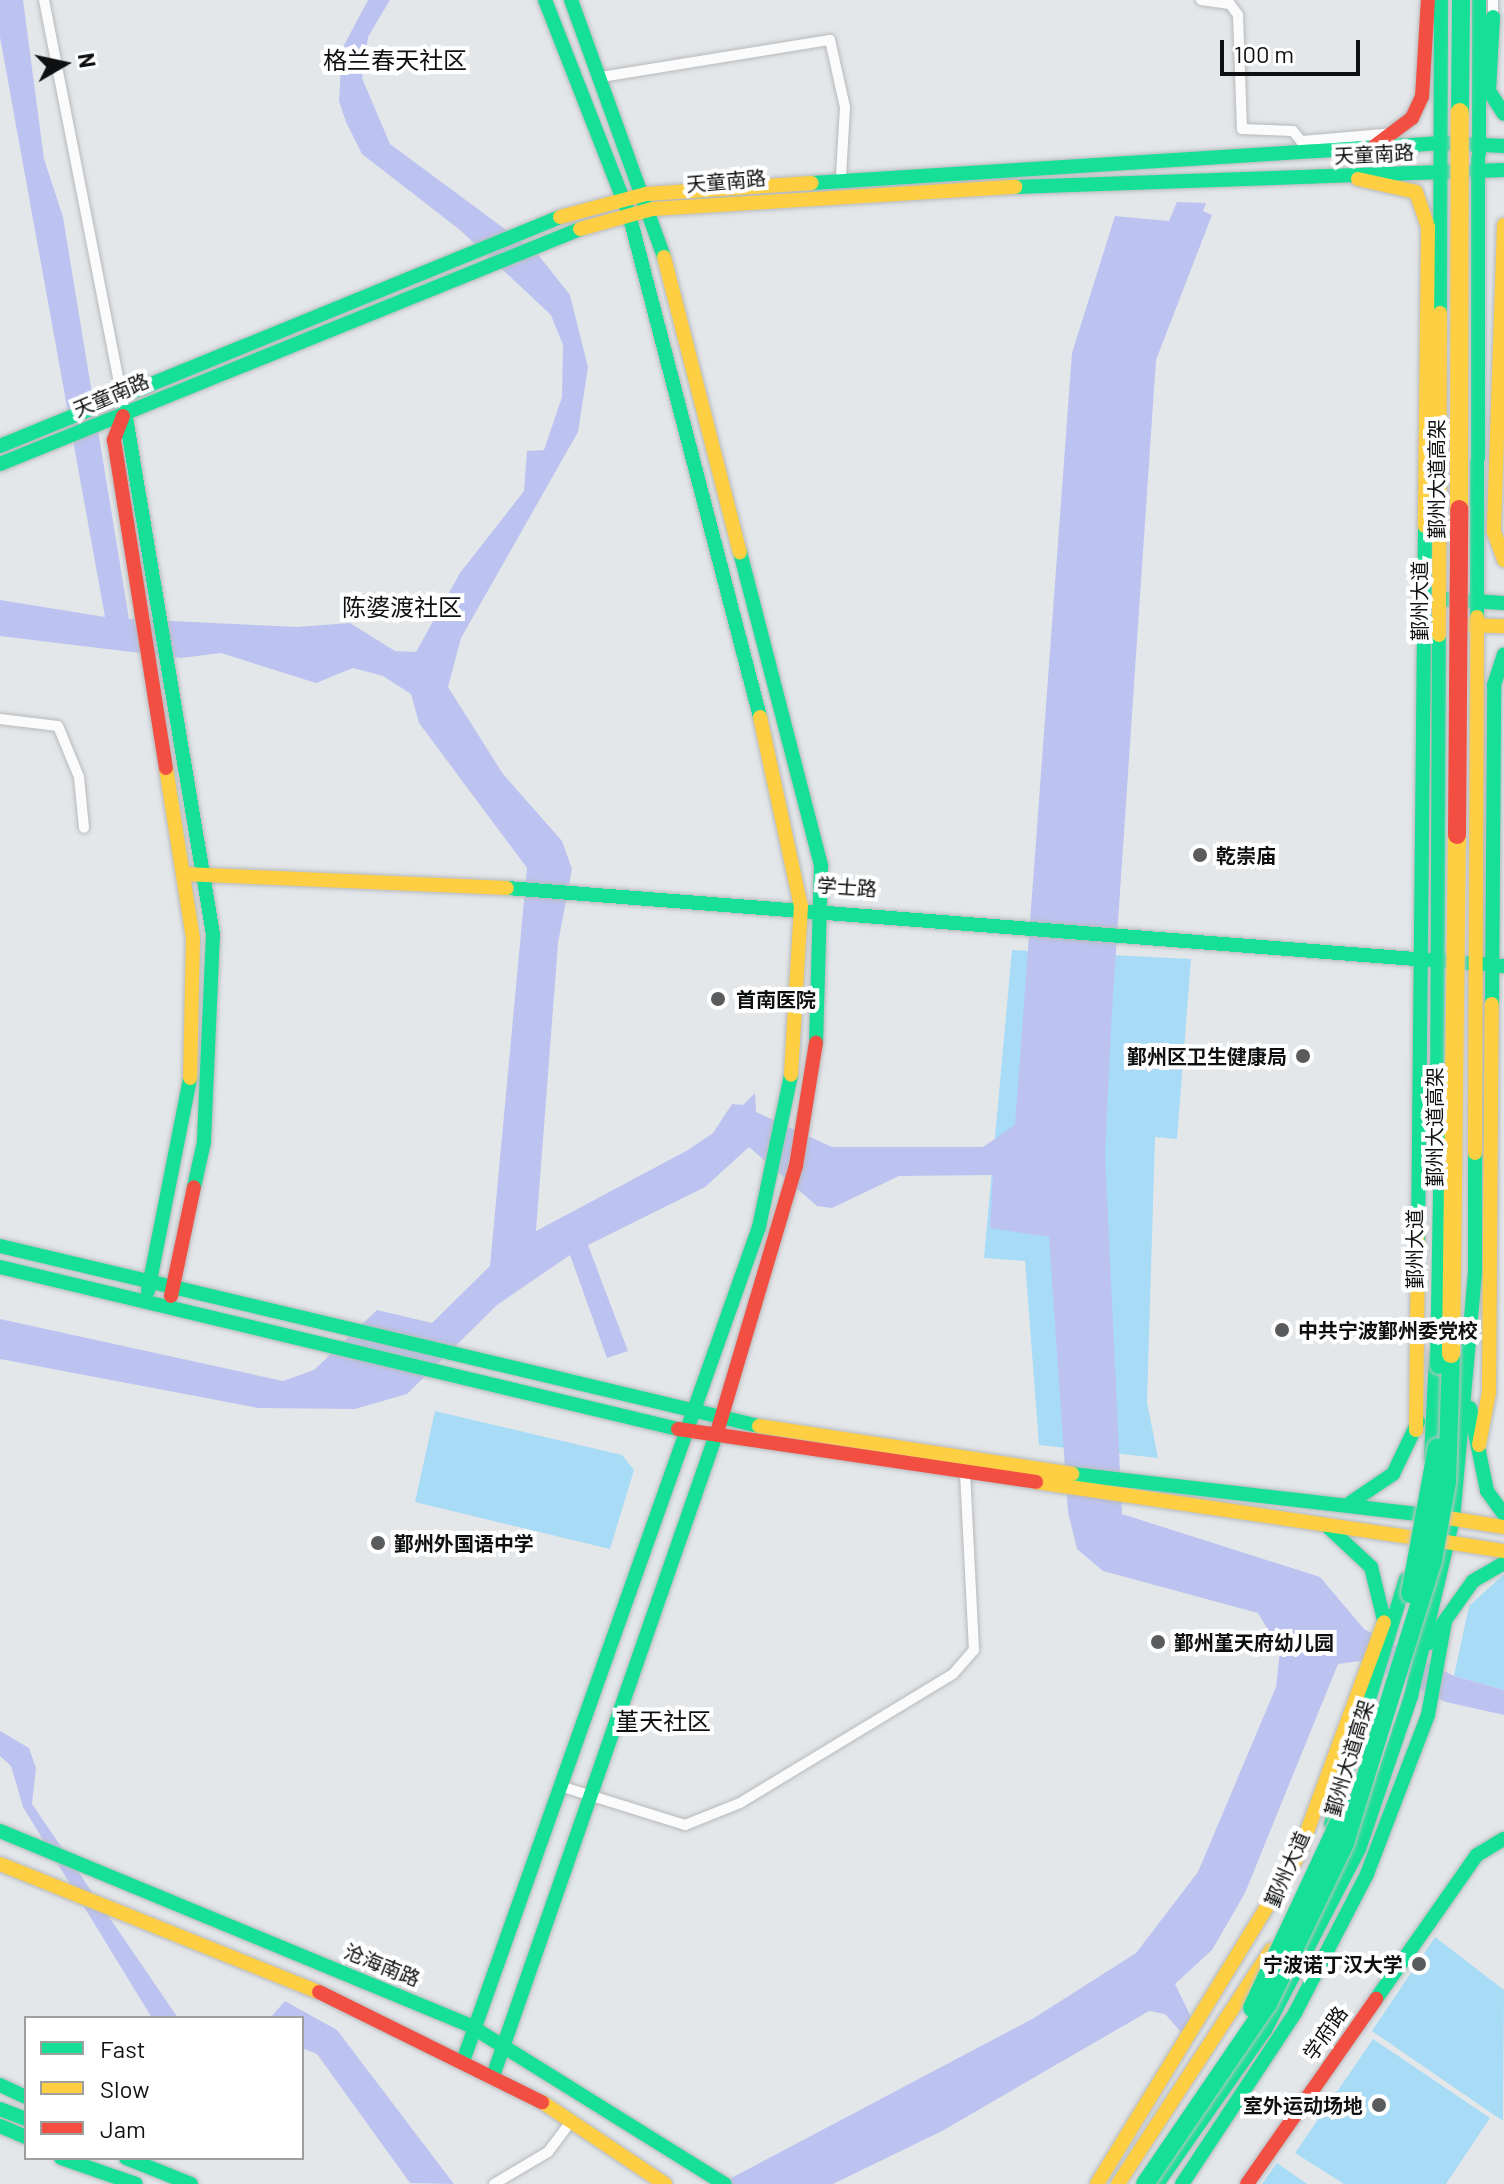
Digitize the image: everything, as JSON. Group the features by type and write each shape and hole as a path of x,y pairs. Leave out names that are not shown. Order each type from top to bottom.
{"main road":[{"path":"463,2061 759,1227 789,1107 801,906 791,835 626,207 545,0"},
{"path":"493,2076 499,2043 589,1800 718,1428 796,1166 815,1061 823,908 817,851 649,201 571,0"},
{"name":"鄞州大道高架","path":"1145,2184 1268,2004 1345,1843 1433,1560 1447,1482 1455,1254 1461,0"},
{"path":"649,201 841,177 1370,150 1402,128 1422,97 1437,3"},
{"name":"鄞州大道高架","path":"1134,2184 1251,2011 1353,1793 1417,1571 1437,1456 1447,923 1437,3"},
{"name":"鄞州大道","path":"1118,2184 1287,1924 1331,1823 1392,1643 1435,1435 1442,173 1437,3"},
{"path":"1486,8 1489,91 1504,114"},
{"path":"1157,2184 1265,2030 1319,1933 1359,1849 1422,1654 1453,1519 1467,1397 1489,966 1474,625 1486,8"},
{"path":"1350,151 1442,143 1504,146"},
{"name":"天童南路","path":"0,464 47,446 120,409 480,259 540,242 626,207 649,201 1148,181 1350,178 1504,170"},
{"name":"鄞州大道","path":"1350,178 1416,192 1428,227 1416,962 1416,1430"},
{"path":"480,259 524,231 626,207"},
{"path":"1504,225 1494,532 1504,560"},
{"path":"0,446 120,409 194,872 213,934 212,1046 204,1142 168,1309"},
{"path":"1441,599 1504,603"},
{"path":"1441,624 1504,626"},
{"path":"1479,1445 1489,1392 1489,966 1494,685 1504,655"},
{"path":"143,1302 151,1284 190,1106 194,872"},
{"name":"学士路","path":"194,872 497,884 1026,922 1416,962 1489,966"},
{"path":"0,1246 172,1289 331,1338 689,1423 965,1473 1056,1479"},
{"path":"0,1267 168,1309 331,1338"},
{"path":"1346,1504 1393,1474 1416,1430 1436,1368"},
{"path":"1467,1397 1487,1491 1504,1514"},
{"path":"718,1428 1056,1479 1136,1489 1346,1504 1504,1527"},
{"path":"1136,1489 1504,1551"},
{"path":"1320,1522 1371,1567 1392,1643"},
{"path":"1422,1654 1473,1581 1504,1563"},
{"path":"1182,2184 1295,2013 1367,1874 1428,1715 1445,1620"},
{"name":"鄞州大道","path":"1097,2184 1298,1856 1384,1622"},
{"name":"沧海南路","path":"0,1831 474,2028 717,2179"},
{"name":"学府路","path":"1247,2184 1477,1855 1504,1839"},
{"path":"0,1864 378,2016 572,2120 665,2184"},
{"path":"0,2085 24,2096"},
{"path":"0,2109 24,2118"},
{"path":"0,2126 24,2136"},
{"path":"0,2135 24,2144"},
{"path":"67,2160 136,2184"},
{"path":"84,2160 144,2184"},
{"path":"131,2160 191,2184"},
{"path":"157,2160 210,2184"}],"street":[{"path":"44,0 120,409"},
{"path":"1201,0 1230,4 1238,15 1242,129 1293,131 1301,141 1374,138 1402,128"},
{"path":"601,77 830,40 845,107 841,177"},
{"path":"0,719 58,726 79,777 84,828"},
{"path":"560,1786 589,1800 685,1825 740,1803 953,1674 974,1650 965,1473"},
{"path":"494,2184 548,2152 572,2120"}],"shaded area":[{"path":"0,0 23,0 44,159 63,217 129,619 297,627 350,623 395,651 416,652 460,573 524,491 527,451 544,450 562,397 563,345 551,315 460,230 362,154 346,122 339,101 342,49 368,0 390,0 368,37 362,78 390,144 536,252 570,295 588,367 578,432 461,638 448,687 503,774 562,841 572,869 558,943 536,1231 688,1150 713,1133 732,1104 743,1105 755,1093 756,1112 832,1147 983,1147 1015,1125 1072,353 1115,216 1169,221 1177,202 1206,203 1203,211 1212,215 1156,360 1112,1010 1105,1154 1122,1514 1320,1577 1364,1629 1454,1676 1504,1690 1504,1715 1446,1702 1360,1661 1338,1664 1245,1893 1212,1950 1175,1984 1192,2019 1181,2032 1165,2014 1149,2011 942,2131 833,2184 720,2184 1034,2018 1136,1953 1198,1872 1276,1687 1280,1650 1258,1613 1103,1571 1077,1549 1068,1512 1049,1237 990,1228 993,1175 899,1176 832,1208 817,1206 749,1147 705,1187 588,1245 628,1351 607,1358 570,1255 497,1305 407,1394 355,1409 258,1408 0,1359 0,1319 283,1381 314,1370 377,1310 432,1323 490,1266 527,868 419,723 411,694 383,676 353,668 316,683 221,653 181,658 0,636 0,600 105,617 0,37"},
{"path":"1012,950 1191,959 1177,1139 1155,1137 1147,1402 1158,1458 1039,1445 1025,1261 984,1258"},
{"path":"435,1411 622,1455 634,1470 610,1549 415,1502"},
{"path":"1504,1574 1504,1690 1454,1676 1469,1606"},
{"path":"0,1731 29,1748 36,1768 32,1804 177,2016 151,2016 23,1807 11,1766 0,1756"},
{"path":"1435,1937 1504,1990 1503,2121 1372,2031"},
{"path":"285,2001 337,2030 454,2184 410,2183 317,2054 304,2049 304,2016 272,2016"},
{"name":"室外运动场地","path":"1373,2039 1490,2118 1446,2184 1344,2184 1295,2153"},
{"path":"1277,2163 1307,2184 1262,2184"}],"traffic: fast":[{"path":"545,0 629,214 760,717"},
{"path":"571,0 664,257"},
{"path":"1440,313 1441,0"},
{"path":"1460,112 1461,0"},
{"path":"1477,617 1479,0"},
{"path":"1493,17 1489,91 1504,114"},
{"path":"812,183 1442,143 1504,146"},
{"path":"1474,171 1504,170"},
{"path":"1015,187 1450,172"},
{"path":"0,446 560,217"},
{"path":"0,464 580,229"},
{"path":"125,412 213,934 204,1142 194,1187"},
{"path":"1418,1242 1425,526"},
{"path":"740,552 821,866 816,1043"},
{"path":"1441,599 1504,603"},
{"path":"1437,1146 1439,635"},
{"path":"1492,1004 1494,685 1504,655"},
{"path":"507,888 1504,966"},
{"path":"463,2061 759,1227 791,1075"},
{"path":"148,1291 190,1078"},
{"path":"1439,1365 1443,1131"},
{"path":"1157,2184 1265,2030 1359,1849 1411,1696 1453,1519 1475,1272 1475,1153"},
{"path":"0,1246 759,1426"},
{"path":"0,1267 678,1429"},
{"path":"1431,1458 1436,1354"},
{"path":"1145,2184 1268,2004 1345,1843 1433,1560 1447,1482 1451,1354"},
{"path":"1470,1408 1487,1491 1504,1514"},
{"path":"1350,1503 1393,1474 1418,1422"},
{"path":"493,2076 718,1429"},
{"path":"1410,1594 1437,1447"},
{"path":"1072,1474 1420,1514"},
{"path":"1327,1526 1371,1567 1386,1628"},
{"path":"1429,1643 1473,1581 1504,1563"},
{"path":"1331,1824 1406,1579"},
{"path":"1182,2184 1295,2013 1367,1874 1428,1715 1445,1621"},
{"path":"1252,2008 1348,1803"},
{"path":"0,1831 469,2025 724,2184"},
{"path":"1376,1999 1477,1855 1504,1839"},
{"path":"0,2085 24,2096"},
{"path":"0,2109 24,2118"},
{"path":"0,2126 24,2136"},
{"path":"67,2160 136,2184"},
{"path":"131,2160 191,2184"}],"traffic: slow":[{"path":"1459,509 1460,112"},
{"path":"1358,179 1416,192 1428,227 1425,526"},
{"path":"560,217 646,194 812,183"},
{"path":"580,229 652,209 1015,187"},
{"path":"1504,225 1494,532 1504,560"},
{"path":"664,257 740,552"},
{"path":"1439,635 1440,313"},
{"path":"1475,1153 1477,617"},
{"path":"1466,625 1504,626"},
{"path":"760,717 801,906 791,1075"},
{"path":"166,768 193,938 190,1078"},
{"path":"1451,1354 1457,835"},
{"path":"185,874 507,888"},
{"path":"1479,1445 1489,1392 1492,1004"},
{"path":"1416,1430 1418,1242"},
{"path":"759,1426 1072,1474"},
{"path":"1036,1482 1415,1538"},
{"path":"1442,1517 1504,1527"},
{"path":"1440,1541 1504,1551"},
{"path":"1097,2184 1298,1856 1384,1622"},
{"path":"0,1864 319,1992"},
{"path":"1118,2184 1271,1950"},
{"path":"542,2102 665,2184"}],"traffic: jam":[{"path":"1372,148 1412,118 1422,97 1428,0"},
{"path":"123,416 114,440 166,768"},
{"path":"1457,835 1459,509"},
{"path":"718,1429 796,1166 816,1043"},
{"path":"171,1296 194,1187"},
{"path":"678,1429 1036,1482"},
{"path":"319,1992 542,2102"},
{"path":"1247,2184 1376,1999"}],"place":[{"name":"乾崇庙","path":"1200,855"},
{"name":"首南医院","path":"718,999"},
{"name":"鄞州区卫生健康局","path":"1303,1056"},
{"name":"中共宁波鄞州委党校","path":"1282,1330"},
{"name":"鄞州外国语中学","path":"378,1543"},
{"name":"鄞州堇天府幼儿园","path":"1158,1642"},
{"name":"宁波诺丁汉大学","path":"1419,1964"},
{"name":"室外运动场地","path":"1379,2105"}],"district":[{"name":"格兰春天社区","path":"395,60"},
{"name":"陈婆渡社区","path":"402,607"},
{"name":"堇天社区","path":"663,1721"}]}
